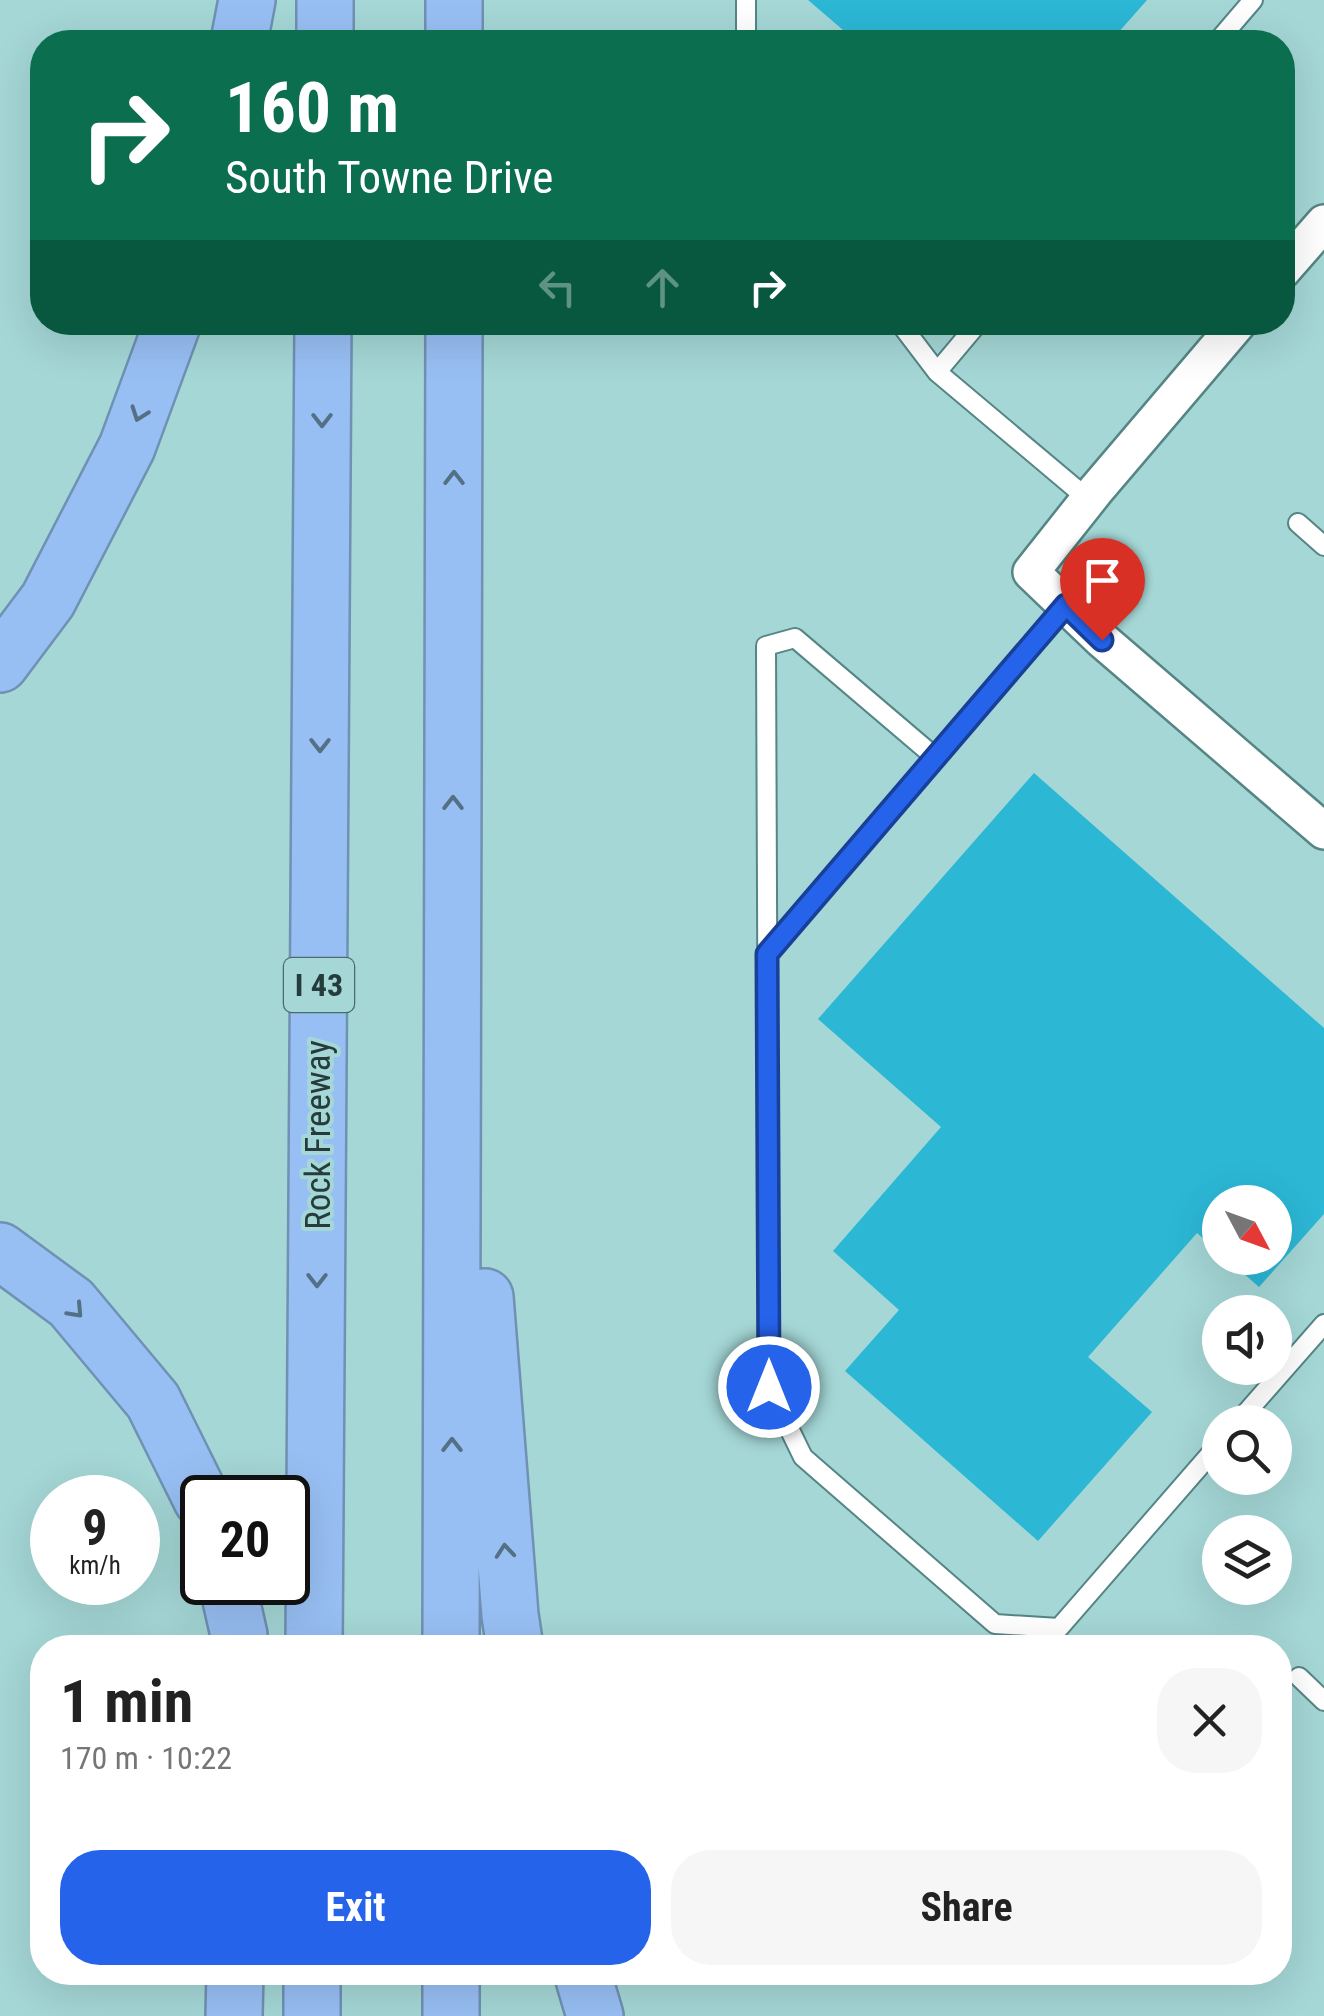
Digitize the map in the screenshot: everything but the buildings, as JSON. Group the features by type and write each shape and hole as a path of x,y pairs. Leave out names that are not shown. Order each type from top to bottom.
{"highway":[{"path":"242,30 246,0"},
{"path":"325,0 325,30"},
{"path":"454,0 454,30"},
{"path":"0,664 48,600 128,447 168,335"},
{"name":"Rock Freeway","path":"314,1635 323,335"},
{"path":"452,1635 454,335"},
{"path":"453,900 513,1635"},
{"path":"0,1251 71,1303 154,1401 190,1475"},
{"path":"232,1605 239,1635"},
{"path":"234,2016 235,1985"},
{"path":"312,1985 312,2016"},
{"path":"451,1985 451,2016"},
{"path":"586,1985 595,2016"}],"street":[{"path":"1295,256 1324,223"},
{"path":"1228,335 1031,572 1102,640 1324,832"}],"lane":[{"path":"746,0 746,30"},
{"path":"1227,30 1253,0"},
{"path":"909,335 937,372 1088,499"},
{"path":"937,372 968,335"},
{"path":"1298,522 1324,546"},
{"path":"767,954 1066,605"},
{"path":"936,758 795,638 766,646 769,1387 803,1457 996,1624 1058,1628 1202,1464"},
{"path":"1253,1405 1324,1324"},
{"path":"1298,1676 1324,1701"}],"route":[{"path":"769,1387 767,954 1066,605 1102,640"}]}
